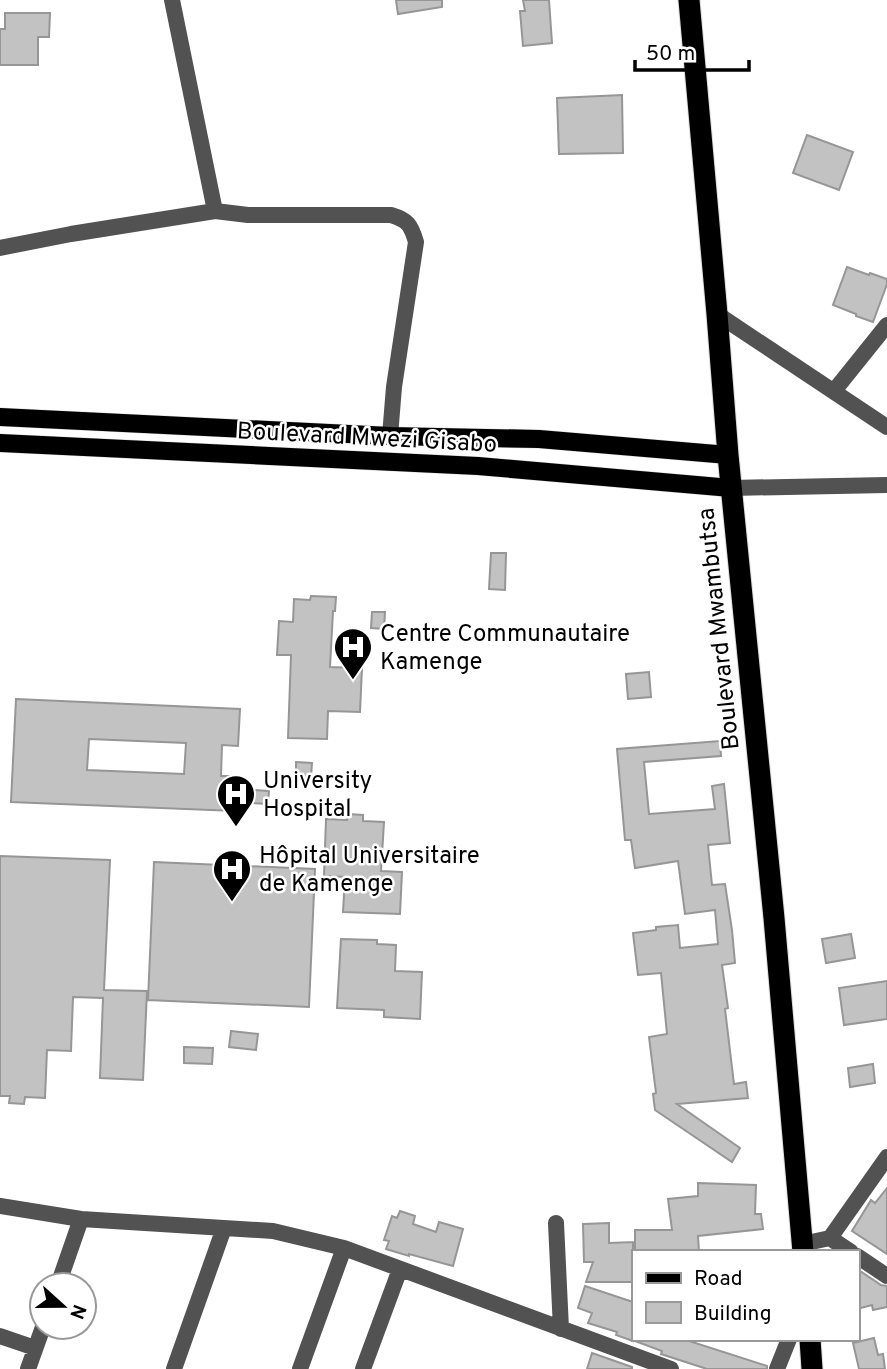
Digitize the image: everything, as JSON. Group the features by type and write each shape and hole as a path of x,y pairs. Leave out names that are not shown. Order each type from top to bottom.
{"highway":[{"name":"Boulevard Mwambutsa","path":"689,0 727,455 774,918 803,1248"},
{"path":"810,1341 812,1369"}],"main road":[{"name":"Boulevard Mwezi Gisabo","path":"0,417 390,436 539,439 727,455"},
{"path":"97,421 97,448"},
{"name":"Boulevard Mwezi Gisabo","path":"0,443 478,466 731,488"}],"street":[{"path":"172,0 215,211"},
{"path":"0,248 215,211 248,215 391,215 404,219 412,229 416,242 394,387 390,436"},
{"path":"717,314 887,427"},
{"path":"834,391 887,325"},
{"path":"731,488 887,485"},
{"path":"803,1248 830,1238 887,1157"},
{"path":"0,1206 81,1219 273,1231 344,1248 671,1369"},
{"path":"63,1271 81,1219"},
{"path":"556,1223 561,1329"},
{"path":"174,1369 225,1228"},
{"path":"830,1238 847,1250"},
{"path":"300,1369 344,1248"},
{"path":"859,1257 887,1276"},
{"path":"363,1369 400,1269"},
{"path":"0,1336 35,1348"},
{"path":"28,1369 38,1341"},
{"path":"776,1369 788,1341"}],"building":[{"path":"396,0 442,0 442,7 398,14"},
{"path":"523,0 549,0 552,43 523,46 520,11 525,11"},
{"path":"5,13 50,13 49,37 38,37 38,65 0,65 0,29 5,29"},
{"path":"622,95 623,153 559,154 557,98"},
{"path":"807,135 853,152 839,190 793,173"},
{"path":"847,267 887,279 873,322 833,305"},
{"path":"491,553 506,553 505,590 489,589"},
{"path":"311,596 336,597 330,667 362,668 360,712 328,711 327,739 288,738 291,655 277,655 279,621 293,622 294,599 310,600"},
{"path":"372,612 385,612 384,629 371,628"},
{"path":"649,672 651,697 628,699 626,674"},
{"path":"16,699 240,709 238,746 222,745 221,776 236,776 236,789 269,791 268,804 235,802 235,811 11,802","holes":["89,739 186,743 184,774 87,770"]},
{"path":"720,741 721,756 644,762 649,814 715,809 712,786 724,784 730,843 708,845 712,885 725,884 732,930 735,963 722,965 734,1084 746,1082 748,1098 677,1104 740,1148 732,1162 655,1110 653,1094 656,1093 649,1037 667,1034 661,973 638,975 633,933 678,925 680,948 718,944 715,910 685,914 678,861 635,868 631,840 625,840 617,749"},
{"path":"296,762 312,763 311,777 296,776"},
{"path":"348,814 363,815 363,821 384,822 381,871 402,872 400,914 343,912 345,877 324,876 326,819 347,820"},
{"path":"0,856 110,860 104,990 147,991 143,1080 100,1078 103,998 73,997 71,1051 47,1050 45,1098 25,1097 24,1104 9,1103 10,1096 0,1096"},
{"path":"154,862 315,869 309,1007 148,1000"},
{"path":"851,934 855,958 826,963 822,939"},
{"path":"341,939 377,940 377,944 396,945 395,971 422,972 420,1019 384,1017 384,1010 337,1008"},
{"path":"887,981 887,1019 844,1025 839,988"},
{"path":"231,1031 258,1034 256,1050 229,1047"},
{"path":"184,1047 213,1048 212,1064 184,1063"},
{"path":"873,1064 875,1083 850,1087 848,1068"},
{"path":"698,1183 756,1185 755,1214 761,1214 763,1229 698,1236 699,1250 635,1250 635,1230 672,1230 668,1199 698,1196"},
{"path":"887,1188 887,1254 852,1231 871,1200 875,1203"},
{"path":"400,1211 415,1216 413,1224 436,1232 439,1222 463,1229 453,1266 386,1249 389,1241 384,1240 392,1216 397,1218"},
{"path":"609,1223 609,1243 633,1242 632,1282 586,1282 593,1262 584,1262 583,1224"},
{"path":"859,1270 887,1286 887,1307 873,1310 872,1305 859,1308"},
{"path":"585,1286 632,1302 632,1341 616,1335 617,1332 588,1323 592,1313 578,1308"},
{"path":"874,1338 878,1355 883,1354 885,1369 859,1369 853,1343"},
{"path":"635,1341 689,1341 767,1366 767,1369 707,1369 661,1354 662,1351"},
{"path":"592,1353 632,1367 632,1369 587,1369"}],"place":[{"name":"Centre Communautaire Kamenge","path":"353,681"},
{"name":"University Hospital","path":"236,828"},
{"name":"Hôpital Universitaire de Kamenge","path":"232,903"}]}
